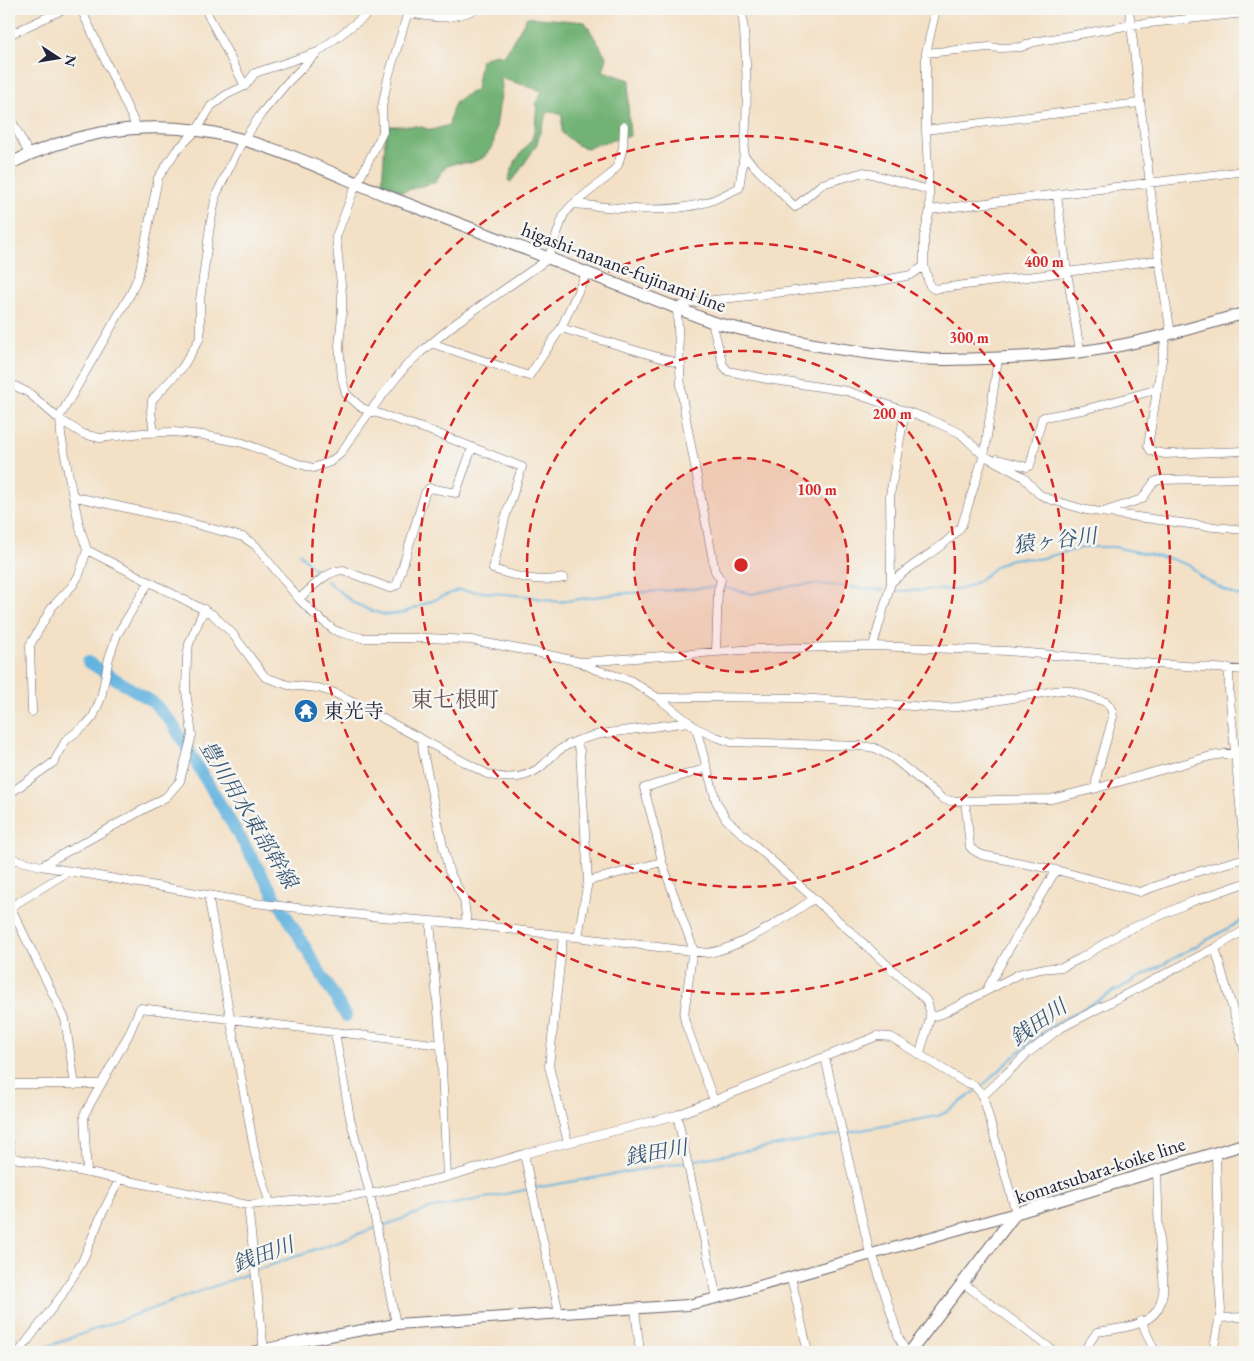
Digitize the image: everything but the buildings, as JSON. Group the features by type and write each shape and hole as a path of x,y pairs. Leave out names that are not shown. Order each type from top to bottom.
{"main road":[{"name":"higashi-nanane-fujinami line","path":"9,164 29,154 90,134 137,128 197,130 244,140 280,151 358,184 712,322 859,351 929,359 998,358 1080,351 1117,346 1168,335 1245,313"},
{"name":"komatsubara-koike line","path":"911,1352 1016,1213 1245,1144"}],"street":[{"path":"9,35 64,9"},
{"path":"81,9 137,128"},
{"path":"205,9 245,86"},
{"path":"154,433 151,412 152,400 182,368 200,338 200,300 216,195 244,140 260,114 286,84 318,52 374,9"},
{"path":"394,9 437,18 457,17 476,9"},
{"path":"574,204 624,210 668,209 692,206 710,201 739,188 745,157 748,84 742,9"},
{"path":"936,9 926,53 926,130 930,210 924,236 924,266 930,286 934,289 1159,260"},
{"path":"1129,9 1168,335 1148,446 1151,451 1165,454 1245,451"},
{"path":"408,12 388,78 382,107 383,132 353,192 336,237 342,294 339,346 342,378 346,394 362,408 522,467 505,518 493,569 540,581 564,578"},
{"path":"926,53 989,47 1021,47 1034,42 1131,26 1245,13"},
{"path":"32,712 30,645 52,606 79,575 88,550 80,528 59,419 140,274 158,178 176,151 197,130 211,106 226,95 245,86 256,73 318,52"},
{"path":"926,130 1139,103"},
{"path":"9,115 29,154"},
{"path":"9,382 29,394 59,419 83,434 100,438 174,432 194,434 235,441 313,468 330,462 340,454 370,411 405,367 456,323 548,259 564,214 610,175 618,165 623,147 624,126"},
{"path":"745,157 795,208 822,184 864,172 929,190"},
{"path":"9,164 11,176 9,184"},
{"path":"930,210 1245,171"},
{"path":"1057,195 1080,351"},
{"path":"716,652 718,590 721,580 715,571 685,414 681,388 678,308 688,303 874,282 911,275 924,266"},
{"path":"432,343 529,376 561,328 586,274"},
{"path":"712,322 723,364 730,373 847,391 905,411 960,433 983,456 1022,476 1039,494 1048,499 1086,510 1245,530"},
{"path":"561,328 681,364"},
{"path":"891,583 958,530 965,516 983,456 998,358"},
{"path":"983,456 1027,467 1030,466 1044,416 1087,409 1158,390"},
{"path":"873,646 891,583 890,495 905,411"},
{"path":"299,599 335,571 343,570 389,588 397,585 426,493 429,488 456,493 472,448"},
{"path":"1101,512 1132,504 1142,499 1154,482 1159,480 1245,478"},
{"path":"74,495 243,537 255,545 299,599 321,619 342,633 362,638 471,640 580,662 594,669 630,680 658,698 696,728 716,738 731,742 875,748 892,757 939,797 951,801 1051,799 1211,756 1245,751"},
{"path":"88,550 204,609 219,619 265,677 288,685 318,688 335,693 487,774 502,778 517,778 534,771 563,747 576,742 601,734 689,722"},
{"path":"9,794 54,762 66,740 88,724 93,717 101,698 107,667 117,636 149,582"},
{"path":"41,866 166,797 180,781 192,735 186,691 187,658 189,644 204,609"},
{"path":"580,662 756,649 873,646 1013,651 1245,670"},
{"path":"965,800 970,847 982,855 1056,870 1140,892 1245,857 1229,690 1229,668"},
{"path":"658,698 800,698 940,708 958,707 1044,692 1068,690 1106,702 1110,705 1112,711 1113,717 1097,774 1097,788"},
{"path":"696,728 716,801 726,819 926,1000 930,1006 931,1017 920,1054"},
{"path":"422,741 442,846 450,871 464,900 467,924"},
{"path":"576,742 580,751 588,881 578,938"},
{"path":"707,768 644,788 662,862 693,951 684,1015 714,1101"},
{"path":"9,858 41,866 254,903 467,924 708,954 739,944 814,899"},
{"path":"588,881 662,862"},
{"path":"987,989 1056,870"},
{"path":"69,871 10,907 65,1020 74,1084"},
{"path":"931,1017 942,1014 1019,974 1063,967 1123,932 1191,902 1245,883"},
{"path":"208,894 254,1154 270,1204"},
{"path":"430,921 441,1044 448,1177"},
{"path":"983,1096 1028,1053 1060,1030 1215,948 1245,930"},
{"path":"563,936 549,1066 568,1143"},
{"path":"1215,948 1245,1052"},
{"path":"87,1173 84,1115 129,1034 140,1008 441,1044"},
{"path":"335,1032 350,1118 370,1194 396,1324"},
{"path":"9,1142 10,1157 248,1205 370,1194 448,1177 524,1154 677,1116 825,1056 877,1036 885,1036 891,1037 964,1082 974,1085 983,1096 1016,1213 688,1305 396,1324 252,1352"},
{"path":"825,1056 871,1254 899,1338 911,1352"},
{"path":"9,1084 101,1084"},
{"path":"677,1116 717,1298"},
{"path":"1214,1352 1220,1318 1216,1153"},
{"path":"524,1154 559,1313"},
{"path":"1083,1352 1097,1332 1122,1328 1141,1321 1153,1315 1159,1308 1163,1291 1157,1170"},
{"path":"19,1352 62,1295 82,1262 120,1180"},
{"path":"248,1205 265,1351"},
{"path":"791,1277 808,1352"},
{"path":"963,1283 1055,1352"},
{"path":"634,1309 640,1352"},
{"path":"1220,1318 1245,1317"},
{"path":"1141,1321 1155,1352"}],"green space":[{"path":"527,17 585,22 607,58 603,71 630,80 628,105 630,136 587,148 577,145 562,133 562,115 548,112 536,146 510,182 508,180 516,160 532,139 535,129 537,101 542,91 501,78 502,88 493,146 483,158 470,163 456,163 445,167 435,182 401,192 382,186 386,126 417,126 432,130 449,125 456,102 463,96 476,90 481,60 495,54 504,56"}],"waterway":[{"name":"猿ヶ谷川","path":"896,591 962,589 977,582 998,565 1008,560 1018,558 1038,559 1086,547 1114,547 1171,559 1191,566 1201,577 1230,593 1245,598"},
{"path":"299,553 320,575"},
{"path":"327,581 354,603 386,615 403,613 458,590 526,596 559,602 616,594 714,587"},
{"name":"猿ヶ谷川","path":"722,587 752,594 789,586 816,584 883,590"},
{"name":"豊川用水東部幹線","path":"88,662 153,702 172,723 346,1016"},
{"name":"銭田川","path":"980,1088 1031,1041 1055,1024 1245,919"},
{"name":"銭田川","path":"845,1133 938,1116 976,1091"},
{"name":"銭田川","path":"690,1161 840,1134"},
{"name":"銭田川","path":"535,1188 685,1162"},
{"name":"銭田川","path":"380,1227 429,1209 530,1189"},
{"name":"銭田川","path":"257,1270 375,1228"},
{"name":"銭田川","path":"37,1352 46,1347 253,1272"}],"place":[{"name":"東光寺","path":"306,711"}],"district":[{"name":"東七根町","path":"455,699"}]}
